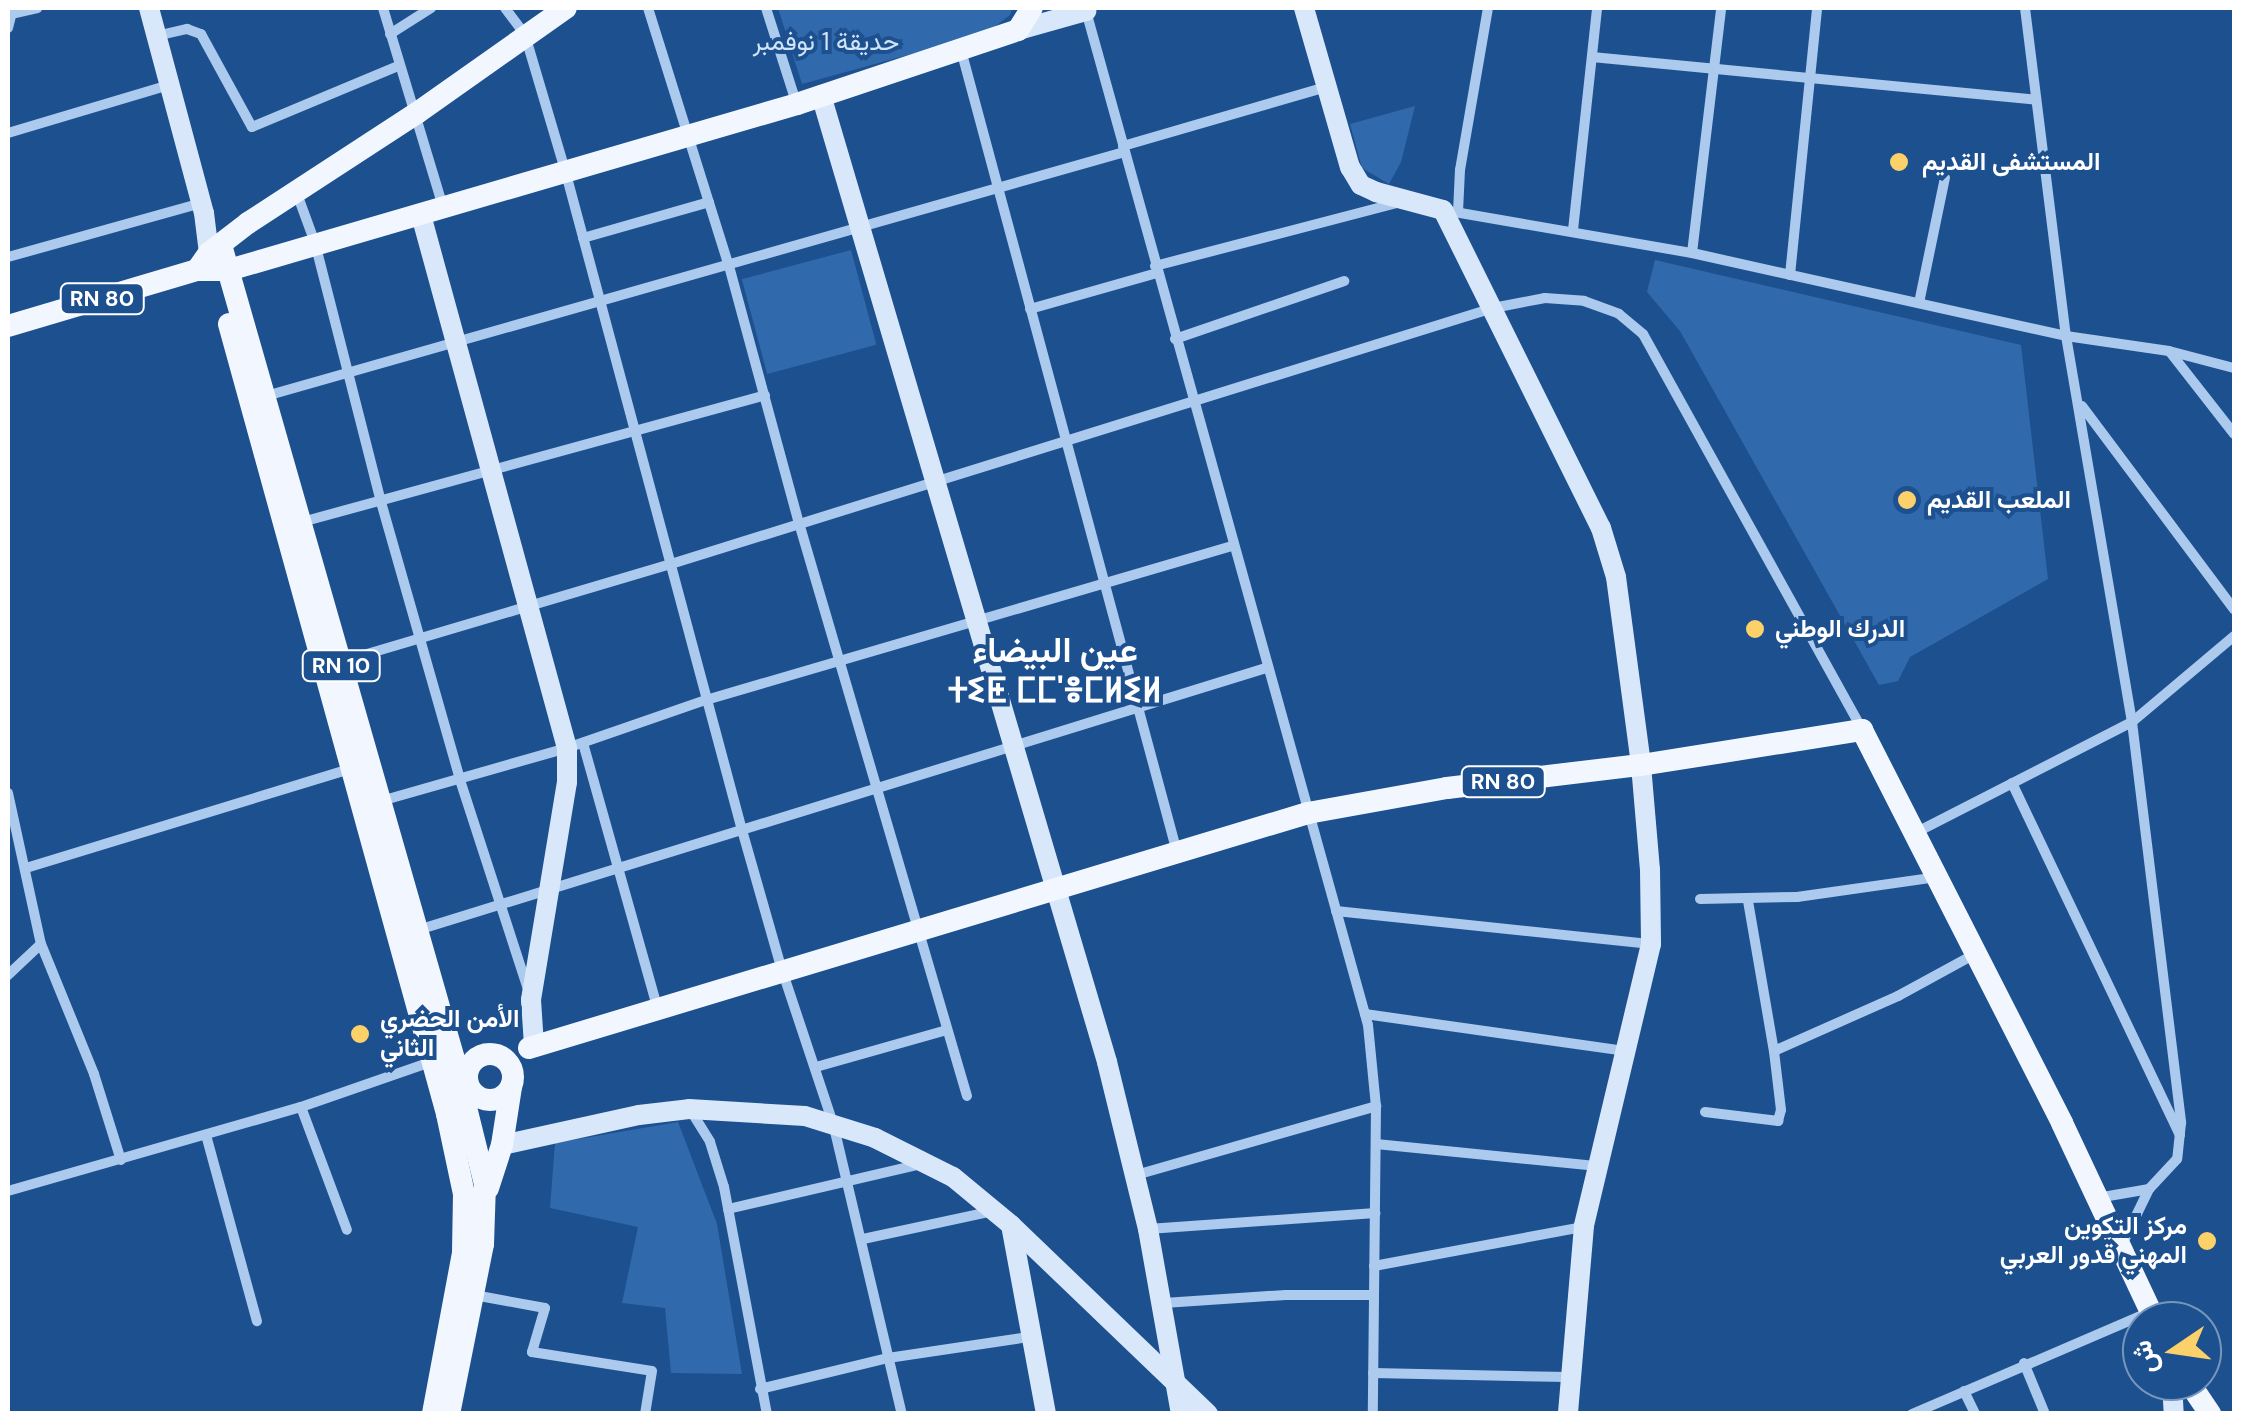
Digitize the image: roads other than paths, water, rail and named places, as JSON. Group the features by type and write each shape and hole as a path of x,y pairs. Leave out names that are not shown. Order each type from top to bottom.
{"main road":[{"path":"213,258 296,191 417,113 566,8"},
{"path":"213,258 315,243 797,104 1018,30 1032,8"},
{"name":"RN 80","path":"8,326 213,258"},
{"name":"RN 10","path":"213,258 265,397 301,522 351,769 450,1062"},
{"name":"RN 10","path":"213,258 331,664 417,930 450,1062 465,1228 433,1414"},
{"path":"1862,730 1917,832 2146,1301"},
{"name":"RN 80","path":"450,1062 531,1046 1308,813 1447,788 1640,766 1862,730"},
{"path":"450,1062 468,1091 492,1100 512,1081 531,1046"},
{"path":"449,1414 473,1295 486,1196 502,1145 512,1081 506,1060 450,1062"},
{"path":"450,1062 467,1072 486,1196"}],"street":[{"path":"8,28 13,11 37,8"},
{"path":"148,8 213,258"},
{"path":"383,8 398,66 417,113 456,339 529,604 619,868 658,1007"},
{"path":"390,34 431,8"},
{"path":"505,8 525,36 565,170 742,830 782,970 833,1122 902,1414"},
{"path":"648,8 729,266 798,522 967,1096"},
{"path":"766,8 797,104"},
{"path":"1304,8 1350,167 1361,185 1451,211 1692,253 2066,336 2169,351 2234,368"},
{"path":"1488,8 1451,211 1610,552 1640,766 1650,870 1650,944 1584,1226 1568,1414"},
{"path":"1572,230 1598,8"},
{"path":"1692,253 1717,72 1721,8"},
{"path":"1790,274 1817,8"},
{"path":"2025,8 2066,336 2132,722 2182,1140 2177,1159 2149,1190 2120,1248"},
{"path":"1018,30 1089,9 1192,403 1365,1014 1376,1106 1373,1414"},
{"path":"156,36 187,29 201,34 252,127 398,66"},
{"path":"961,49 994,187 1105,581 1176,852"},
{"path":"1592,57 2035,100"},
{"path":"8,133 170,84"},
{"path":"265,397 456,339 862,229 1326,87"},
{"path":"821,95 1058,889 1136,1175 1164,1303 1181,1414"},
{"path":"1919,303 1946,178"},
{"path":"296,191 315,243 381,502 460,780 531,1000"},
{"path":"1030,308 1407,200"},
{"path":"583,238 709,202"},
{"path":"8,257 201,203"},
{"path":"1175,338 1344,281"},
{"path":"331,664 671,564 1493,308 1545,298 1584,302 1619,314 1643,334 1862,730"},
{"path":"2169,351 2234,434"},
{"path":"301,522 635,427 765,395"},
{"path":"2079,402 2234,609"},
{"path":"378,802 575,745 706,700 1232,546"},
{"path":"1917,832 2132,722 2234,636"},
{"path":"417,930 1266,668"},
{"path":"531,1046 531,1000 575,745"},
{"path":"26,868 351,769"},
{"path":"2012,783 2182,1140"},
{"path":"8,793 40,944 94,1074 121,1160"},
{"path":"1700,899 1748,901 1938,877"},
{"path":"1705,1112 1778,1121 1782,1110 1748,901"},
{"path":"1336,911 1650,944"},
{"path":"8,975 40,944"},
{"path":"1774,1051 1898,996 1977,953"},
{"path":"1365,1014 1624,1052"},
{"path":"816,1067 947,1030"},
{"path":"8,1191 450,1062"},
{"path":"1136,1175 1376,1106"},
{"path":"301,1107 347,1230"},
{"path":"689,1109 710,1142 728,1209 766,1414"},
{"path":"502,1145 639,1115 689,1109 775,1112 833,1122 929,1162 1003,1218 1208,1414"},
{"path":"206,1135 257,1322"},
{"path":"1376,1144 1598,1166"},
{"path":"728,1209 929,1162"},
{"path":"2097,1198 2149,1190"},
{"path":"1148,1229 1375,1213"},
{"path":"863,1240 1003,1218"},
{"path":"1003,1218 1046,1414"},
{"path":"1374,1266 1584,1226"},
{"path":"473,1295 545,1308 532,1352 652,1371 645,1414"},
{"path":"1164,1303 1286,1295 1374,1295"},
{"path":"1912,1414 2024,1362 2122,1327"},
{"path":"760,1388 888,1358 1029,1337"},
{"path":"2024,1362 2045,1414"},
{"path":"1373,1373 1569,1377"},
{"path":"1964,1390 1975,1414"}],"place":[{"name":"المستشفى القديم","path":"1899,162"},
{"name":"الملعب القديم","path":"1907,500"},
{"name":"الدرك الوطني","path":"1755,629"},
{"name":"الأمن الحضري الثاني","path":"360,1034"},
{"name":"مركز التكوين المهني قدور العربي","path":"2207,1241"}],"district":[{"name":"عين البيضاء ⵜⵉⵟ ⵎⵎ'ⴻⵎⵍⵉⵍ","path":"1055,670"}],"park label":[{"name":"حديقة 1 نوفمبر","path":"826,42"}]}
